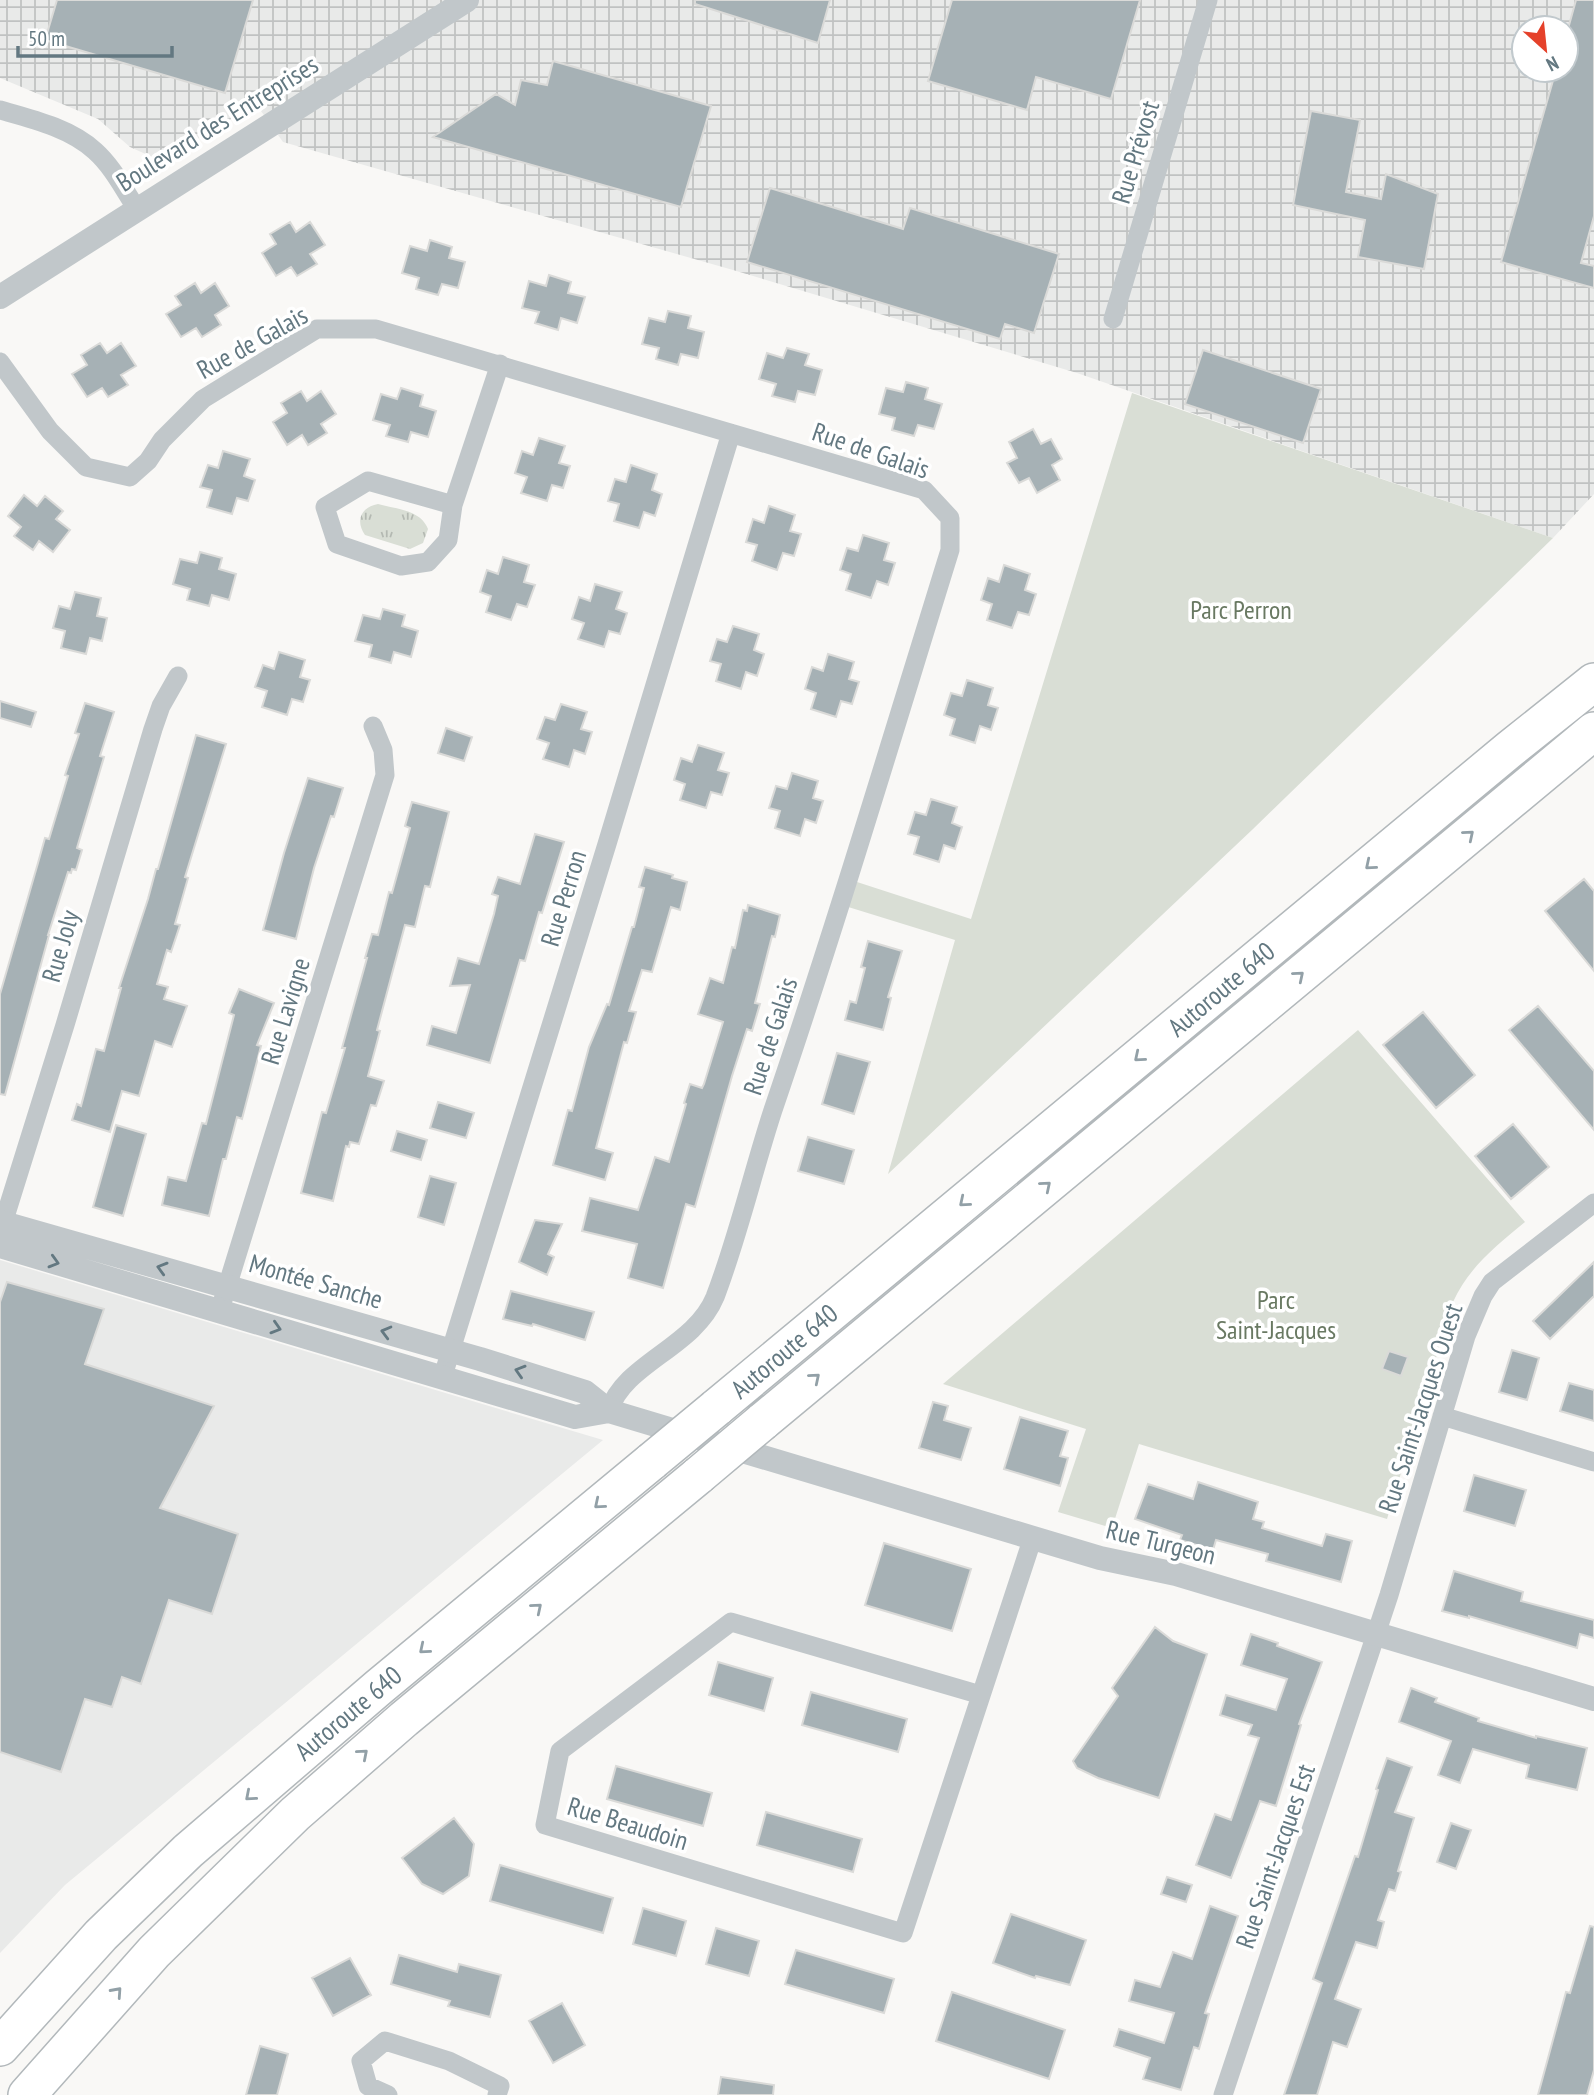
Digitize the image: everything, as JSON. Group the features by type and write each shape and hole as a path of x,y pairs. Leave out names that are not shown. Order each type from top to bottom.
{"highway":[{"path":"1510,749 1594,662"},
{"name":"Autoroute 640","path":"0,2047 93,1944 158,1878 319,1737 652,1461 715,1425 1510,749 1594,682"},
{"name":"Autoroute 640","path":"27,2095 173,1932 295,1814 404,1719 1594,731"},
{"path":"0,2014 78,1943 158,1878"},
{"path":"39,2095 72,2043"}],"street":[{"name":"Boulevard des Entreprises","path":"0,297 467,0"},
{"name":"Rue Prévost","path":"1113,319 1208,0"},
{"path":"0,110 44,123 88,145 105,162 137,209"},
{"name":"Rue de Galais","path":"0,362 50,431 86,467 130,477 148,461 162,440 203,399 317,328 376,329 925,490 950,518 950,550 844,897 715,1296 703,1320 618,1391 609,1411"},
{"path":"453,505 368,481 325,507 337,544 401,566 428,562 448,540 453,505 500,364"},
{"name":"Rue Perron","path":"442,1379 730,433"},
{"name":"Rue Joly","path":"1,1231 153,729 161,706 178,677"},
{"name":"Rue Lavigne","path":"219,1311 385,775 383,750 373,726"},
{"name":"Rue Saint-Jacques Ouest","path":"1376,1634 1466,1336 1483,1296 1492,1282 1594,1203"},
{"name":"Montée Sanche","path":"1,1231 227,1287 452,1350 585,1392 609,1411"},
{"name":"Montée Sanche","path":"1,1231 219,1311 575,1417 609,1411 715,1425"},
{"path":"1442,1416 1594,1462"},
{"name":"Rue Turgeon","path":"715,1425 1033,1537 1114,1562 1176,1574 1594,1699"},
{"name":"Rue Beaudoin","path":"981,1695 731,1622 560,1751 545,1825 904,1933 1033,1537"},
{"name":"Rue Saint-Jacques Est","path":"1223,2095 1376,1634"},
{"path":"388,2095 368,2086 361,2061 385,2041 449,2061 500,2086 497,2095"}],"shaded area":[{"path":"0,0 1594,0 1594,494 1553,538 1077,373 733,270 283,142 256,104 161,161 130,147 98,119 0,78"},
{"path":"0,1260 603,1440 65,1885 0,1953"}],"green space":[{"name":"Parc Perron","path":"1132,393 1553,538 1253,829 888,1174 955,940 845,906 857,882 971,919"},
{"path":"378,504 407,511 420,518 428,529 423,543 410,549 365,535 360,525 361,515 367,508"},
{"name":"Parc Saint-Jacques","path":"1358,1030 1525,1222 1475,1268 1459,1289 1387,1519 1139,1444 1112,1528 1058,1512 1086,1429 943,1384"}],"building":[{"path":"57,0 253,0 225,93 45,40"},
{"path":"695,0 830,0 818,43 695,4"},
{"path":"952,0 1140,0 1111,99 1036,77 1027,110 928,81"},
{"path":"1576,0 1594,0 1594,216 1581,263 1594,266 1594,288 1501,262 1552,84 1580,84 1580,14 1572,14"},
{"path":"553,61 711,106 681,207 433,137 496,94 515,105 521,80 547,85"},
{"path":"1311,111 1360,120 1346,192 1381,199 1386,174 1438,194 1424,269 1358,257 1365,220 1293,205"},
{"path":"770,188 903,229 910,208 1059,254 1034,333 1005,324 1000,339 747,262"},
{"path":"290,222 296,232 310,222 325,245 310,254 317,264 297,276 291,267 276,276 262,253 276,244 270,234"},
{"path":"430,240 452,247 449,258 465,262 458,288 442,284 438,295 416,289 419,278 402,273 410,246 427,251"},
{"path":"549,275 571,282 568,293 585,297 577,323 561,318 558,330 535,323 539,312 522,308 529,281 546,286"},
{"path":"195,283 201,293 215,283 229,306 215,315 221,325 202,337 196,328 181,337 166,314 181,305 175,296"},
{"path":"668,311 691,316 688,328 704,332 698,358 681,354 678,365 656,359 659,348 642,344 649,318 665,322"},
{"path":"100,343 107,353 121,343 136,366 121,375 128,385 108,397 102,388 87,397 72,374 87,365 81,355"},
{"path":"787,348 809,354 805,365 822,370 815,395 798,391 795,402 772,396 776,384 759,379 767,353 783,358"},
{"path":"1203,350 1321,389 1303,443 1185,404"},
{"path":"906,382 928,388 925,399 942,404 934,429 918,425 914,436 892,430 895,418 879,414 886,388 903,392"},
{"path":"401,388 423,395 420,406 436,411 428,437 411,432 408,442 386,436 390,425 373,420 381,394 397,399"},
{"path":"301,391 307,401 321,391 336,414 321,424 327,433 308,445 302,435 287,445 273,422 287,413 281,403"},
{"path":"1033,429 1041,444 1051,439 1062,459 1052,465 1060,480 1037,493 1029,478 1019,483 1007,463 1017,458 1009,442"},
{"path":"539,438 565,446 559,463 570,466 563,488 552,485 547,501 521,493 527,477 515,473 522,451 533,455"},
{"path":"223,451 250,459 244,476 255,480 248,501 237,498 232,514 207,507 212,490 200,487 208,465 218,468"},
{"path":"631,465 657,474 652,490 662,494 655,516 644,512 639,528 614,521 619,504 608,501 615,479 626,482"},
{"path":"24,495 37,506 45,496 63,511 56,519 70,530 53,552 39,541 33,550 14,536 21,527 8,516"},
{"path":"769,506 795,515 790,531 801,534 794,556 783,553 777,570 752,561 757,545 746,542 753,519 764,523"},
{"path":"863,535 889,543 884,560 895,563 888,585 877,581 871,598 846,590 851,574 840,570 847,548 858,551"},
{"path":"200,552 222,558 219,569 236,574 229,600 212,595 209,606 187,600 190,589 173,584 180,559 197,563"},
{"path":"503,557 529,565 524,582 535,585 527,607 517,604 511,620 486,612 491,596 480,592 487,570 498,574"},
{"path":"1004,565 1030,574 1025,590 1036,594 1029,615 1018,612 1012,628 987,620 992,604 981,600 988,578 999,582"},
{"path":"595,584 622,592 616,609 627,613 620,634 609,631 604,647 578,639 584,623 572,619 579,597 590,601"},
{"path":"75,592 101,598 97,616 107,618 102,641 90,638 86,654 61,648 65,631 53,628 59,606 70,609"},
{"path":"383,609 405,615 402,626 418,631 411,657 394,652 391,663 369,657 372,645 355,641 363,615 380,619"},
{"path":"733,626 759,634 754,650 764,654 757,676 746,672 741,689 716,681 721,664 710,661 717,639 727,642"},
{"path":"279,652 305,660 300,677 310,680 303,702 292,699 287,715 262,707 267,691 255,687 263,665 274,669"},
{"path":"828,654 854,662 849,679 859,682 852,704 841,701 836,717 811,709 816,693 805,689 812,667 823,671"},
{"path":"967,680 993,688 988,705 998,708 991,730 980,726 975,743 950,735 955,719 944,715 951,693 962,696"},
{"path":"0,701 36,712 31,727 0,718"},
{"path":"85,703 114,712 100,756 104,757 77,848 82,850 76,870 68,872 48,935 5,1095 0,1094 0,994 45,838 49,839 68,776 65,775 79,734 75,733"},
{"path":"561,704 587,712 581,729 592,732 585,754 574,750 569,767 543,759 549,743 537,739 545,717 555,720"},
{"path":"446,728 472,737 464,761 438,753"},
{"path":"196,735 226,744 185,877 188,878 175,924 180,925 171,952 167,950 157,984 168,987 164,999 187,1006 172,1047 155,1041 139,1096 122,1091 110,1132 72,1120 77,1104 81,1106 96,1049 104,1051 119,988 158,869"},
{"path":"698,745 724,753 718,770 729,773 722,795 711,792 706,808 680,800 685,784 674,780 681,758 692,762"},
{"path":"792,773 818,781 813,798 823,801 816,823 805,819 800,836 775,828 780,811 769,808 776,786 787,789"},
{"path":"308,778 343,788 314,868 296,939 263,930"},
{"path":"931,799 957,807 952,823 962,827 955,849 944,845 939,862 914,854 919,837 908,834 915,812 926,815"},
{"path":"412,802 449,812 430,887 425,886 415,927 405,925 377,1030 380,1031 368,1076 384,1081 376,1106 371,1105 359,1144 350,1142 349,1147 346,1146 333,1201 301,1193 322,1112 326,1113 345,1048 342,1048 372,934 378,935 389,892 392,893 410,828 405,826"},
{"path":"535,834 564,842 525,961 520,960 490,1063 427,1045 432,1026 456,1033 470,985 450,986 458,958 479,964 498,896 492,894 498,877 520,884"},
{"path":"645,867 687,882 680,910 671,907 652,972 642,970 629,1011 636,1012 627,1043 624,1042 596,1148 613,1153 605,1180 553,1165 568,1110 572,1111 589,1047 607,1004 609,1005 634,927 644,888 639,887"},
{"path":"1584,879 1594,891 1594,971 1545,911"},
{"path":"748,905 780,915 755,1003 760,1004 752,1031 747,1029 695,1207 686,1204 663,1288 628,1278 637,1244 582,1231 590,1198 638,1210 655,1157 669,1162 690,1084 702,1088 723,1022 698,1014 710,978 723,983 732,947 735,948 743,910 747,911"},
{"path":"868,941 902,951 888,997 891,998 883,1030 845,1020 850,1001 856,1003 865,968 861,967"},
{"path":"239,989 274,1003 257,1045 261,1046 242,1119 237,1117 209,1216 162,1205 168,1177 186,1181 202,1123 206,1124 234,1015 229,1013"},
{"path":"1538,1006 1594,1071 1594,1130 1509,1030"},
{"path":"1423,1012 1475,1075 1436,1108 1383,1045"},
{"path":"837,1053 870,1062 854,1114 822,1104"},
{"path":"438,1102 474,1113 466,1138 430,1128"},
{"path":"1513,1124 1549,1167 1511,1199 1475,1156"},
{"path":"116,1125 146,1134 123,1216 93,1207"},
{"path":"397,1131 427,1140 421,1160 391,1151"},
{"path":"808,1137 854,1150 844,1184 798,1171"},
{"path":"430,1176 456,1183 444,1225 418,1217"},
{"path":"535,1220 562,1224 548,1254 554,1257 547,1275 519,1262"},
{"path":"1594,1262 1594,1296 1550,1339 1533,1321"},
{"path":"7,1282 104,1309 85,1364 214,1406 160,1508 238,1534 212,1614 169,1600 141,1684 122,1677 112,1707 85,1699 61,1772 0,1752 0,1302"},
{"path":"511,1291 594,1312 585,1340 533,1324 532,1326 503,1319"},
{"path":"1512,1350 1539,1358 1527,1400 1499,1392"},
{"path":"1389,1351 1408,1357 1401,1376 1382,1369"},
{"path":"1569,1383 1594,1390 1594,1421 1560,1411"},
{"path":"933,1402 948,1406 944,1420 971,1428 961,1460 919,1448"},
{"path":"1020,1417 1068,1431 1060,1456 1068,1458 1060,1486 1004,1469"},
{"path":"1474,1475 1526,1490 1515,1526 1464,1511"},
{"path":"1198,1482 1258,1502 1253,1519 1264,1522 1262,1528 1322,1546 1326,1534 1352,1541 1341,1582 1266,1561 1268,1554 1216,1540 1213,1550 1180,1540 1182,1535 1135,1519 1148,1484 1193,1499"},
{"path":"884,1543 971,1569 952,1631 865,1605"},
{"path":"1454,1571 1523,1592 1521,1601 1594,1620 1594,1638 1580,1634 1577,1648 1469,1616 1442,1611"},
{"path":"1155,1627 1173,1641 1207,1654 1159,1798 1098,1778 1077,1768 1073,1761 1118,1696 1112,1688"},
{"path":"1251,1634 1322,1662 1299,1724 1301,1725 1276,1806 1260,1801 1231,1878 1196,1865 1215,1814 1231,1820 1259,1738 1248,1735 1252,1725 1220,1715 1226,1695 1276,1710 1287,1679 1241,1665"},
{"path":"718,1662 773,1678 764,1711 709,1695"},
{"path":"1411,1688 1437,1698 1435,1702 1479,1718 1478,1721 1536,1738 1587,1748 1577,1790 1526,1778 1529,1765 1473,1749 1460,1783 1438,1775 1451,1741 1399,1722"},
{"path":"811,1692 907,1719 898,1752 802,1725"},
{"path":"1387,1758 1412,1767 1395,1812 1414,1818 1398,1871 1401,1872 1395,1891 1389,1889 1378,1920 1384,1922 1377,1948 1356,1942 1335,1999 1361,2009 1347,2047 1333,2042 1317,2095 1284,2095 1322,1983 1313,1979 1355,1856 1358,1857"},
{"path":"616,1766 712,1793 703,1826 607,1799"},
{"path":"766,1812 862,1839 853,1872 757,1845"},
{"path":"454,1818 474,1844 469,1876 443,1894 422,1884 402,1858"},
{"path":"1451,1823 1471,1830 1456,1869 1437,1862"},
{"path":"500,1865 613,1898 603,1933 490,1901"},
{"path":"1167,1877 1192,1885 1186,1902 1161,1894"},
{"path":"1210,1906 1238,1916 1205,2013 1209,2014 1199,2049 1194,2047 1181,2090 1143,2079 1150,2058 1114,2046 1119,2029 1164,2043 1174,2013 1129,2001 1135,1980 1160,1987 1173,1952 1192,1959"},
{"path":"643,1908 686,1921 676,1956 633,1944"},
{"path":"1011,1914 1086,1940 1070,1985 1036,1976 1035,1978 993,1963"},
{"path":"1590,1926 1594,1927 1594,2070 1587,2095 1538,2095 1566,1992 1570,1993"},
{"path":"716,1928 759,1941 749,1976 706,1964"},
{"path":"796,1950 894,1979 884,2013 785,1984"},
{"path":"399,1955 457,1972 459,1964 501,1975 490,2017 448,2006 450,2001 391,1984"},
{"path":"350,1958 371,1995 333,2016 312,1978"},
{"path":"952,1992 1065,2030 1049,2079 936,2041"},
{"path":"562,2003 585,2045 553,2063 529,2021"},
{"path":"260,2046 288,2054 277,2095 246,2095"},
{"path":"721,2077 774,2085 773,2095 718,2095"}]}
